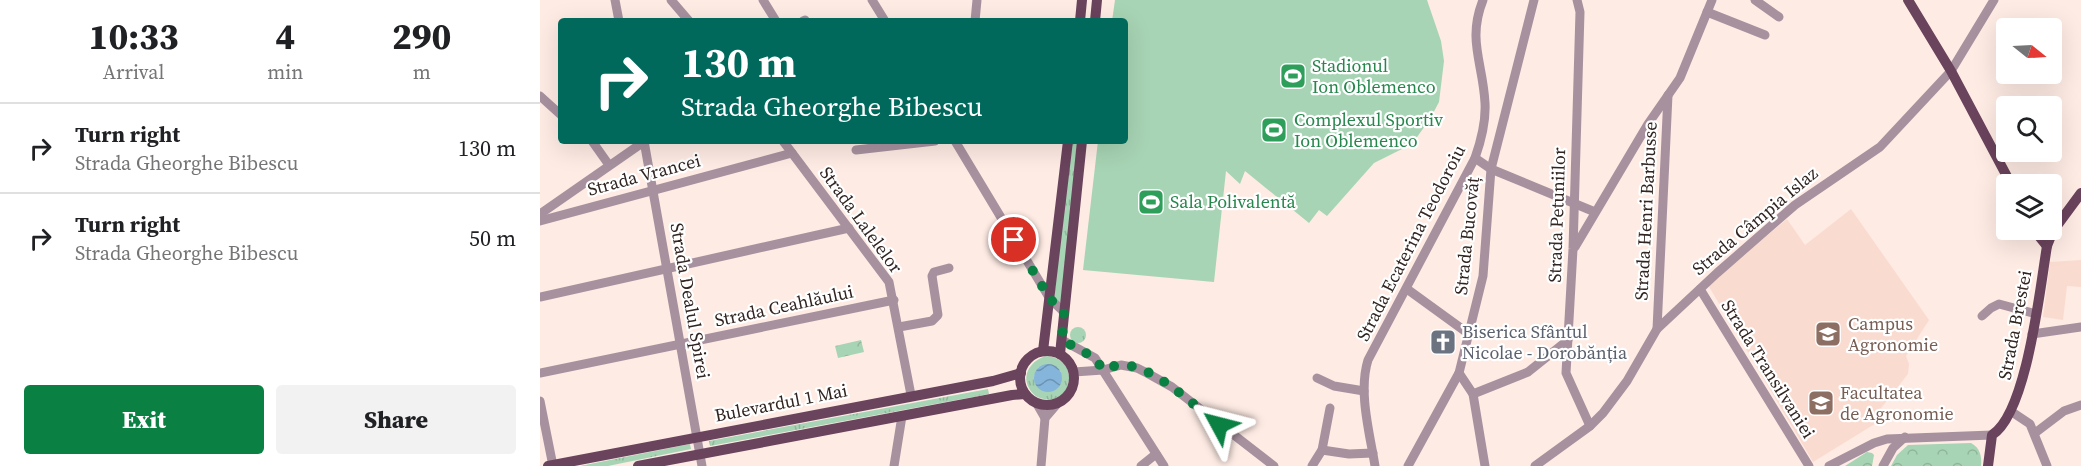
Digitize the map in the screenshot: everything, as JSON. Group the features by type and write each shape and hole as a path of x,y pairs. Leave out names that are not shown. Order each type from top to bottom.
{"main road":[{"path":"1080,18 1082,0"},
{"path":"1095,18 1097,0"},
{"path":"1908,0 1951,71 2006,174"},
{"path":"1043,351 1068,144"},
{"path":"1060,354 1082,144"},
{"name":"Strada Brestei","path":"1992,435 2000,430 2012,412 2025,370 2047,246 2053,231 2081,193"},
{"path":"2042,240 2047,246"},
{"path":"1049,304 1064,312"},
{"path":"1043,351 1060,354 1069,362 1074,372 1073,388 1069,395 1057,404 1037,404 1025,394 1021,384 1021,373 1026,361 1036,353 1043,351"},
{"name":"Bulevardul 1 Mai","path":"551,466 697,436 993,381 1021,373"},
{"name":"Bulevardul 1 Mai","path":"638,466 1012,394 1025,394"},
{"path":"1988,466 1992,435"}],"street":[{"path":"615,0 618,18"},
{"path":"671,0 686,18"},
{"path":"763,0 774,18"},
{"path":"872,0 883,18"},
{"path":"975,18 977,0"},
{"name":"Strada Ecaterina Teodoroiu","path":"1375,466 1364,391 1365,372 1368,360 1475,159 1480,144 1485,102 1475,28 1483,0"},
{"name":"Strada Bucovăț","path":"1408,466 1459,373 1483,276 1491,169 1534,0"},
{"name":"Strada Petuniilor","path":"1577,0 1580,12 1573,249 1566,373 1590,426"},
{"path":"1573,249 1648,124 1680,78 1712,0"},
{"path":"1755,0 1779,17"},
{"name":"Strada Câmpia Islaz","path":"1535,466 1590,426 1603,413 1627,381 1657,329 1700,289 1795,205 1880,147 1951,71 1994,0"},
{"path":"1707,12 1765,35"},
{"name":"Strada Henri Barbusse","path":"1657,329 1668,95"},
{"path":"540,96 558,112"},
{"path":"1485,115 1504,119"},
{"path":"594,144 609,165"},
{"path":"540,214 640,144"},
{"name":"Strada Dealul Spirei","path":"646,144 702,466"},
{"name":"Strada Lalelelor","path":"785,144 889,282 912,395"},
{"path":"856,150 909,144"},
{"path":"961,146 1049,304"},
{"name":"Strada Vrancei","path":"540,221 792,153"},
{"path":"1475,159 1491,169 1595,212"},
{"path":"540,297 849,228"},
{"path":"899,327 936,319 938,315 932,276 934,272 949,268"},
{"path":"1407,289 1469,334"},
{"name":"Strada Transilvaniei","path":"1700,289 1809,466"},
{"name":"Strada Ceahlăului","path":"540,373 894,300"},
{"path":"1982,316 1999,304 2036,314"},
{"path":"2032,334 2081,327"},
{"path":"1062,340 1095,358 1164,466"},
{"path":"1473,394 1528,372 1568,340"},
{"path":"1074,372 1103,370 1121,365 1130,366 1162,381 1274,466"},
{"path":"1459,373 1473,394 1485,466"},
{"path":"1317,378 1334,386 1364,391"},
{"path":"540,401 551,466"},
{"path":"1037,404 1045,418 1041,466"},
{"path":"1045,418 1057,404"},
{"path":"2035,433 2064,411 2081,405"},
{"path":"1312,466 1322,450 1330,408"},
{"path":"2012,412 2030,424 2047,466"},
{"path":"894,466 902,416"},
{"path":"1829,466 1874,443 1887,439 1992,435"},
{"path":"1883,466 1893,448 1905,437"},
{"path":"1322,450 1349,454 1373,453"},
{"path":"1141,466 1156,454"}],"shaded area":[{"name":"Campus Agronomie","path":"1851,209 1929,320 1906,356 1909,364 1908,374 1878,412 1878,422 1813,462 1708,285 1787,219 1805,245"},
{"path":"2081,260 2081,287 2067,286 2063,320 2043,317 2050,262"}],"green space":[{"name":"Complexul Sportiv Ion Oblemenco","path":"1115,0 1427,0 1441,41 1444,61 1439,102 1412,144 1374,163 1327,216 1319,210 1309,223 1245,171 1240,184 1226,171 1214,282 1083,270 1098,144 1128,144 1128,18 1112,18"},
{"path":"1070,144 1078,144 1061,302 1054,300"},
{"path":"1075,327 1081,327 1086,335 1084,341 1075,343 1070,338 1070,332"},
{"path":"861,340 864,352 838,358 835,346"},
{"path":"1046,356 1057,359 1065,364 1068,372 1067,389 1054,399 1037,397 1027,383 1029,368","holes":["1039,367 1060,370 1062,379 1036,384 1034,376"]},
{"path":"988,389 989,394 710,446 709,441"},
{"path":"1971,443 1980,453 1981,466 1891,466 1897,455 1908,445"},
{"path":"690,444 691,449 608,466 580,466"},
{"path":"1867,452 1874,455 1872,466 1845,466"}],"water":[{"path":"1048,364 1058,368 1062,378 1058,388 1048,392 1038,388 1034,378 1038,368"}],"place":[{"name":"Stadionul Ion Oblemenco","path":"1293,76"},
{"name":"Complexul Sportiv Ion Oblemenco","path":"1274,130"},
{"name":"Sala Polivalentă","path":"1151,202"},
{"name":"Campus Agronomie","path":"1828,334"},
{"name":"Biserica Sfântul Nicolae - Dorobănția","path":"1443,342"},
{"name":"Facultatea de Agronomie","path":"1821,403"}],"route":[{"path":"1014,240 1050,299 1064,312 1062,340 1095,358 1103,370 1114,366 1130,366 1162,381 1219,425"}]}
